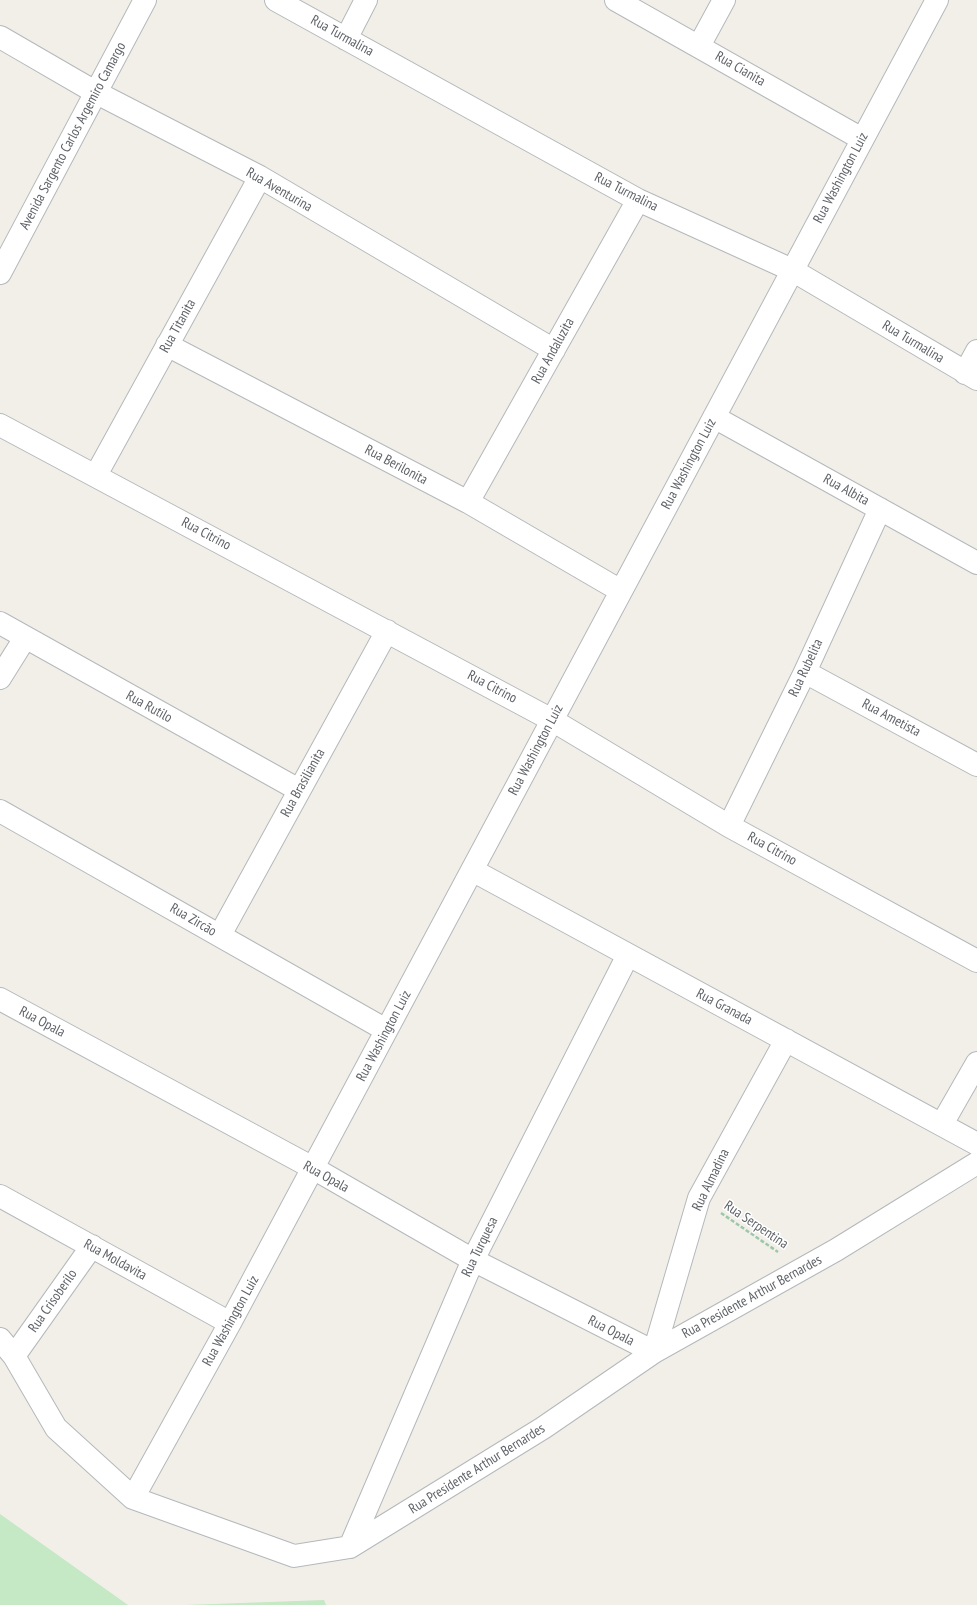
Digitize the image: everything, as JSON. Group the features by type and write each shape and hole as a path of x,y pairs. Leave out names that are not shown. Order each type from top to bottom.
{"street":[{"name":"Avenida Sargento Carlos Argemiro Camargo","path":"0,273 145,0"},
{"name":"Rua Turmalina","path":"276,0 638,200 792,270 971,376"},
{"path":"346,38 366,0"},
{"name":"Rua Cianita","path":"616,0 862,139"},
{"path":"699,46 724,0"},
{"name":"Rua Washington Luiz","path":"133,1498 230,1324 937,0"},
{"name":"Rua Aventurina","path":"0,38 95,92 260,177 554,350"},
{"name":"Rua Titanita","path":"96,475 260,177"},
{"name":"Rua Andaluzita","path":"468,502 638,200"},
{"name":"Rua Berilonita","path":"167,345 468,502 621,591"},
{"path":"971,376 977,351"},
{"name":"Rua Albita","path":"714,417 977,563"},
{"name":"Rua Citrino","path":"0,425 552,720 729,826 977,961"},
{"name":"Rua Rubelita","path":"729,826 805,672 880,509"},
{"name":"Rua Rutilo","path":"0,623 299,790"},
{"name":"Rua Brasilianita","path":"220,935 387,631"},
{"path":"0,678 25,638"},
{"name":"Rua Ametista","path":"805,672 977,765"},
{"name":"Rua Zircão","path":"0,811 386,1030"},
{"name":"Rua Granada","path":"472,870 977,1144"},
{"name":"Rua Turquesa","path":"350,1548 473,1260 628,955"},
{"name":"Rua Opala","path":"0,999 312,1168 473,1260 654,1352"},
{"name":"Rua Almadina","path":"654,1352 699,1198 786,1040"},
{"path":"942,1124 977,1063"},
{"name":"Rua Presidente Arthur Bernardes","path":"0,1339 14,1356 56,1428 133,1498 294,1556 350,1548 543,1428 654,1352 836,1250 977,1163"},
{"name":"Rua Moldavita","path":"0,1196 230,1324"},
{"name":"Rua Crisoberilo","path":"14,1356 92,1246"}],"path":[{"name":"Rua Serpentina","path":"699,1198 802,1269"}],"green space":[{"path":"0,1514 128,1605 0,1605"},
{"path":"324,1600 326,1605 186,1605"}]}
